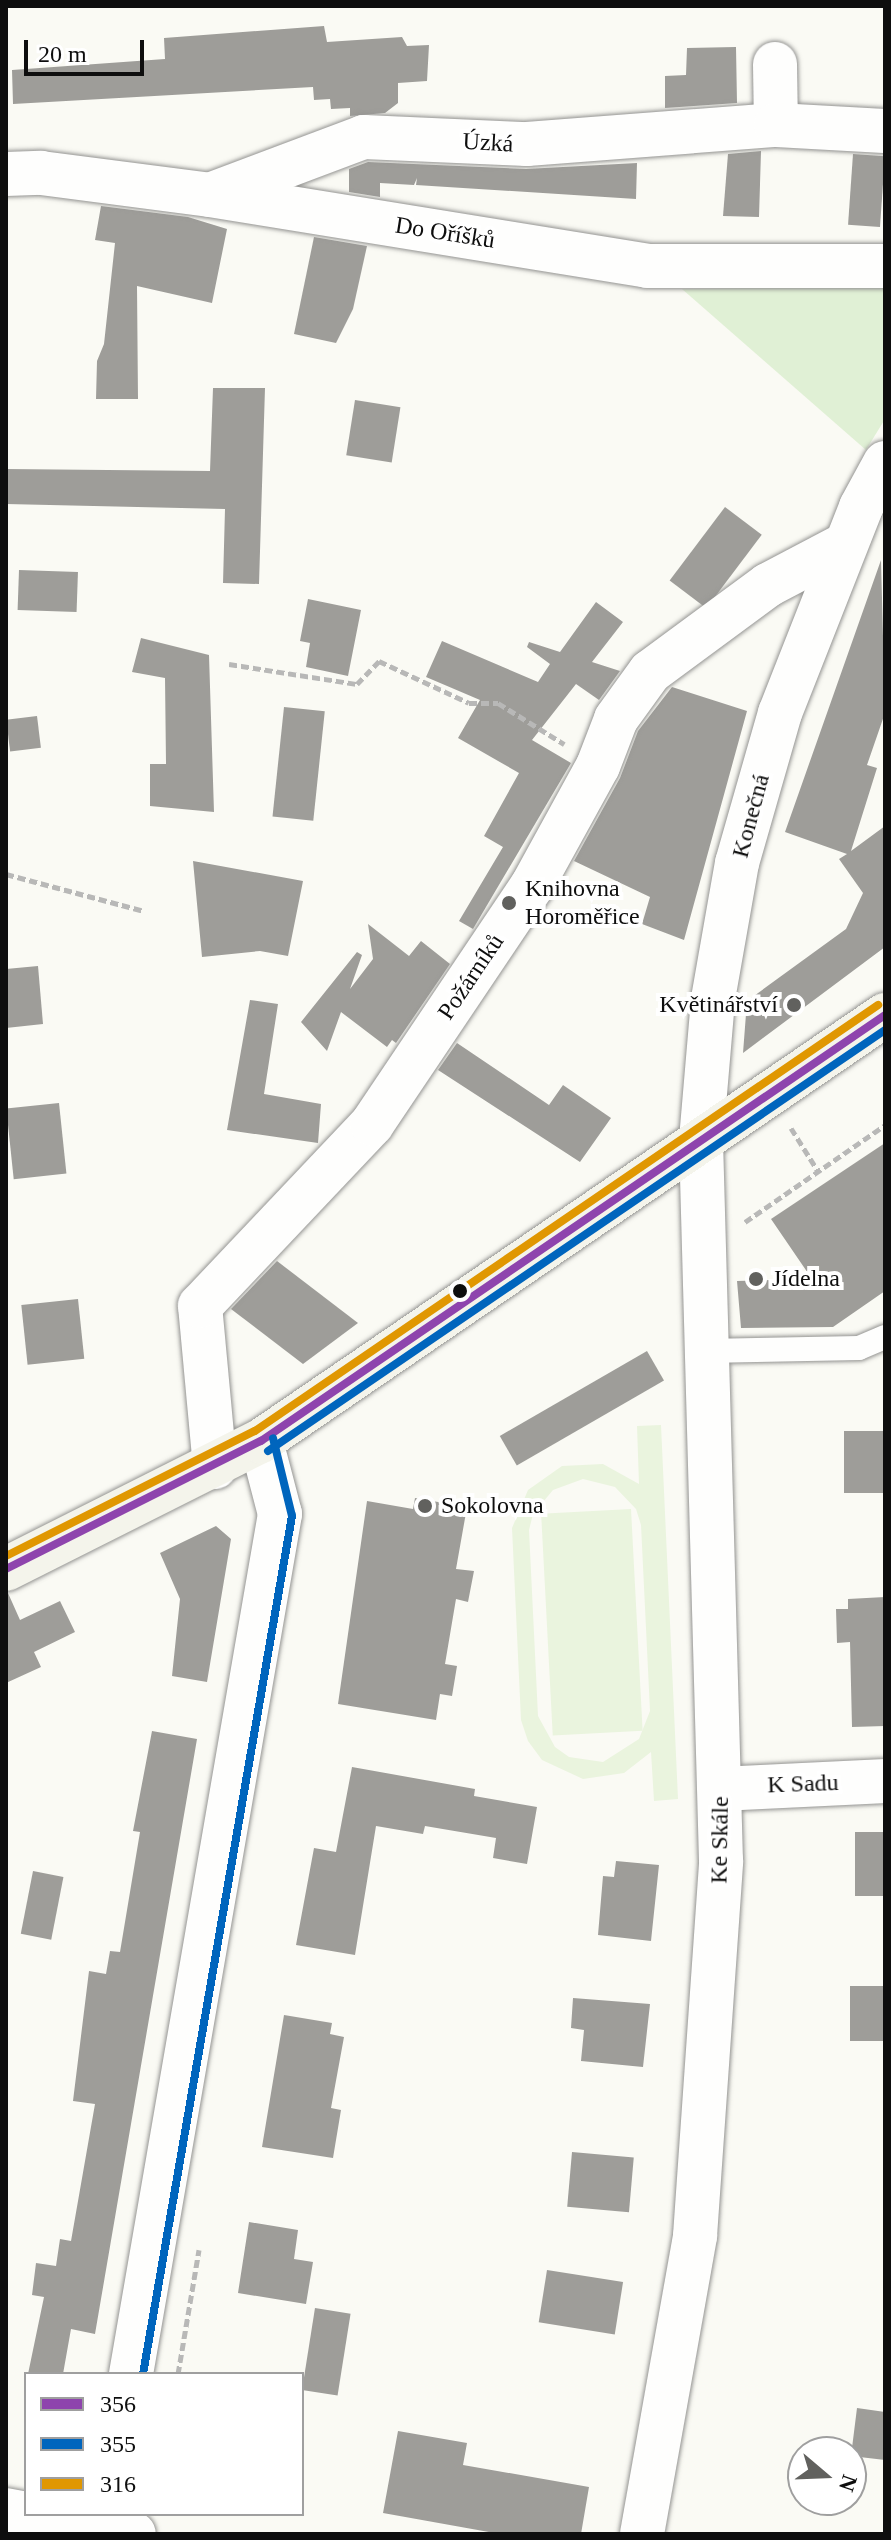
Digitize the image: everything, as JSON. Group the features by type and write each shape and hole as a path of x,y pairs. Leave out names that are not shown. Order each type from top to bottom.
{"main road":[{"path":"8,1558 215,1467 261,1441 885,1015"}],"street":[{"path":"775,64 776,125"},
{"name":"Úzká","path":"210,195 364,137 527,144 776,125 885,131"},
{"name":"Do Oříšků","path":"6,174 41,173 210,195 647,266 885,266"},
{"name":"Konečná","path":"701,1140 713,999 737,863 780,713 864,525 885,463"},
{"name":"Požárníků","path":"215,1467 200,1306 372,1124 532,886 598,766 616,719 650,672 768,585 864,525"},
{"name":"Ke Skále","path":"642,2534 695,2236 721,1861 701,1140"},
{"path":"131,2372 280,1514 261,1441"},
{"name":"K Sadu","path":"721,1789 885,1781"},
{"path":"41,2516 112,2528"}],"lane":[{"path":"705,1351 859,1348 885,1337"}],"path":[{"path":"229,664 357,684 379,661 469,703 498,703 598,766"},
{"path":"6,874 144,911"},
{"path":"779,1135 802,1119"},
{"path":"734,1229 885,1125"},
{"path":"790,1127 818,1171"}],"green space":[{"path":"885,286 885,419 866,450 682,289"},
{"path":"661,1425 678,1799 654,1801 651,1752 624,1773 583,1779 542,1760 528,1741 521,1720 512,1528 528,1490 562,1466 603,1464 639,1484 637,1426","holes":["583,1479 615,1487 636,1509 641,1525 650,1711 639,1739 603,1762 569,1757 555,1747 538,1716 529,1530 533,1514 553,1490"]},
{"path":"631,1509 643,1731 553,1735 541,1514"}],"building":[{"path":"324,26 327,42 402,37 407,46 429,45 427,81 398,83 398,103 385,113 350,116 350,108 331,109 330,99 314,100 313,87 13,104 12,70 165,59 164,38"},
{"path":"736,47 737,103 665,108 665,76 686,75 687,48"},
{"path":"761,151 759,217 723,216 728,154"},
{"path":"853,154 885,156 880,227 848,225"},
{"path":"368,162 526,169 637,163 636,199 416,185 417,178 414,185 380,183 380,197 349,192 349,169"},
{"path":"101,206 188,217 227,229 212,303 137,286 138,399 96,399 97,361 104,344 115,243 95,240"},
{"path":"314,237 367,246 353,309 336,343 294,334"},
{"path":"213,388 265,388 259,584 223,583 225,509 6,504 6,469 210,471"},
{"path":"355,400 400,407 392,463 346,455"},
{"path":"725,507 762,535 706,608 670,580"},
{"path":"881,560 885,713 867,765 877,768 851,851 885,826 885,947 743,1053 747,1001 846,929 863,893 839,859 847,854 785,832"},
{"path":"19,570 78,572 77,612 18,610"},
{"path":"308,599 361,610 348,676 306,667 310,643 300,641"},
{"path":"596,602 623,622 592,662 620,671 599,700 576,684 532,740 571,763 473,929 459,921 503,847 484,836 519,773 458,738 480,700 426,677 442,641 538,682 550,664 527,647 529,642 560,652"},
{"path":"141,638 209,655 214,812 150,806 150,764 166,764 165,678 132,672"},
{"path":"672,687 747,711 684,940 642,924 650,897 574,861 620,778 638,731"},
{"path":"284,707 325,711 313,821 273,816"},
{"path":"37,716 41,748 10,752 6,720"},
{"path":"193,861 303,881 288,956 260,951 202,957"},
{"path":"368,924 409,956 421,941 450,964 396,1043 392,1040 387,1047 341,1012 327,1051 301,1022 357,952 362,955 350,989 373,959"},
{"path":"38,966 43,1024 6,1028 6,969"},
{"path":"250,1000 278,1004 264,1094 321,1104 318,1143 227,1130"},
{"path":"457,1043 549,1105 563,1085 611,1118 580,1162 438,1070"},
{"path":"59,1103 66,1174 14,1179 6,1109"},
{"path":"885,1143 885,1291 833,1327 741,1328 737,1281 812,1279 771,1219"},
{"path":"277,1261 358,1323 303,1364 231,1309"},
{"path":"78,1299 84,1359 28,1365 21,1305"},
{"path":"647,1351 664,1380 517,1465 500,1436"},
{"path":"844,1431 885,1431 885,1493 844,1493"},
{"path":"415,1498 467,1507 456,1569 474,1571 468,1602 456,1599 445,1664 457,1666 452,1696 440,1694 436,1720 338,1704 367,1501 413,1509"},
{"path":"216,1526 231,1539 207,1682 172,1676 180,1599 160,1553"},
{"path":"8,1593 20,1620 60,1601 75,1632 34,1652 41,1667 6,1683"},
{"path":"885,1597 885,1726 852,1727 850,1642 837,1643 836,1609 848,1609 848,1599"},
{"path":"152,1731 197,1739 95,2334 71,2329 63,2372 28,2372 44,2297 32,2295 36,2263 56,2266 60,2239 71,2241 95,2104 73,2101 89,1971 106,1974 110,1951 120,1952 140,1832 133,1831"},
{"path":"352,1767 475,1789 474,1796 537,1807 527,1864 493,1858 496,1838 425,1826 423,1834 376,1826 355,1955 296,1945 314,1848 336,1852"},
{"path":"855,1832 885,1832 885,1896 855,1896"},
{"path":"616,1861 659,1865 651,1941 598,1935 603,1876 614,1877"},
{"path":"33,1871 63,1877 51,1940 21,1934"},
{"path":"850,1986 885,1986 885,2041 850,2041"},
{"path":"573,1998 650,2004 643,2067 581,2061 584,2030 571,2028"},
{"path":"284,2015 332,2023 330,2034 344,2037 331,2108 341,2110 333,2158 262,2147"},
{"path":"572,2152 634,2157 629,2212 567,2207"},
{"path":"249,2222 298,2230 294,2259 313,2262 306,2304 238,2293"},
{"path":"547,2270 623,2282 615,2334 539,2322"},
{"path":"315,2308 351,2314 338,2396 304,2390"},
{"path":"857,2408 885,2412 885,2460 867,2458 867,2436 854,2436"},
{"path":"398,2431 467,2443 463,2465 589,2487 581,2534 500,2534 383,2513"}],"transit line":[{"name":"316","path":"6,1556 255,1431 878,1005"},
{"name":"356","path":"6,1569 261,1441 885,1015"},
{"name":"355","path":"268,1451 885,1030"},
{"name":"355","path":"143,2372 292,1516 273,1438"}],"place":[{"name":"Knihovna Horoměřice","path":"509,903"},
{"name":"Květinářství","path":"794,1005"},
{"name":"Jídelna","path":"756,1279"},
{"name":"Sokolovna","path":"425,1506"}]}
